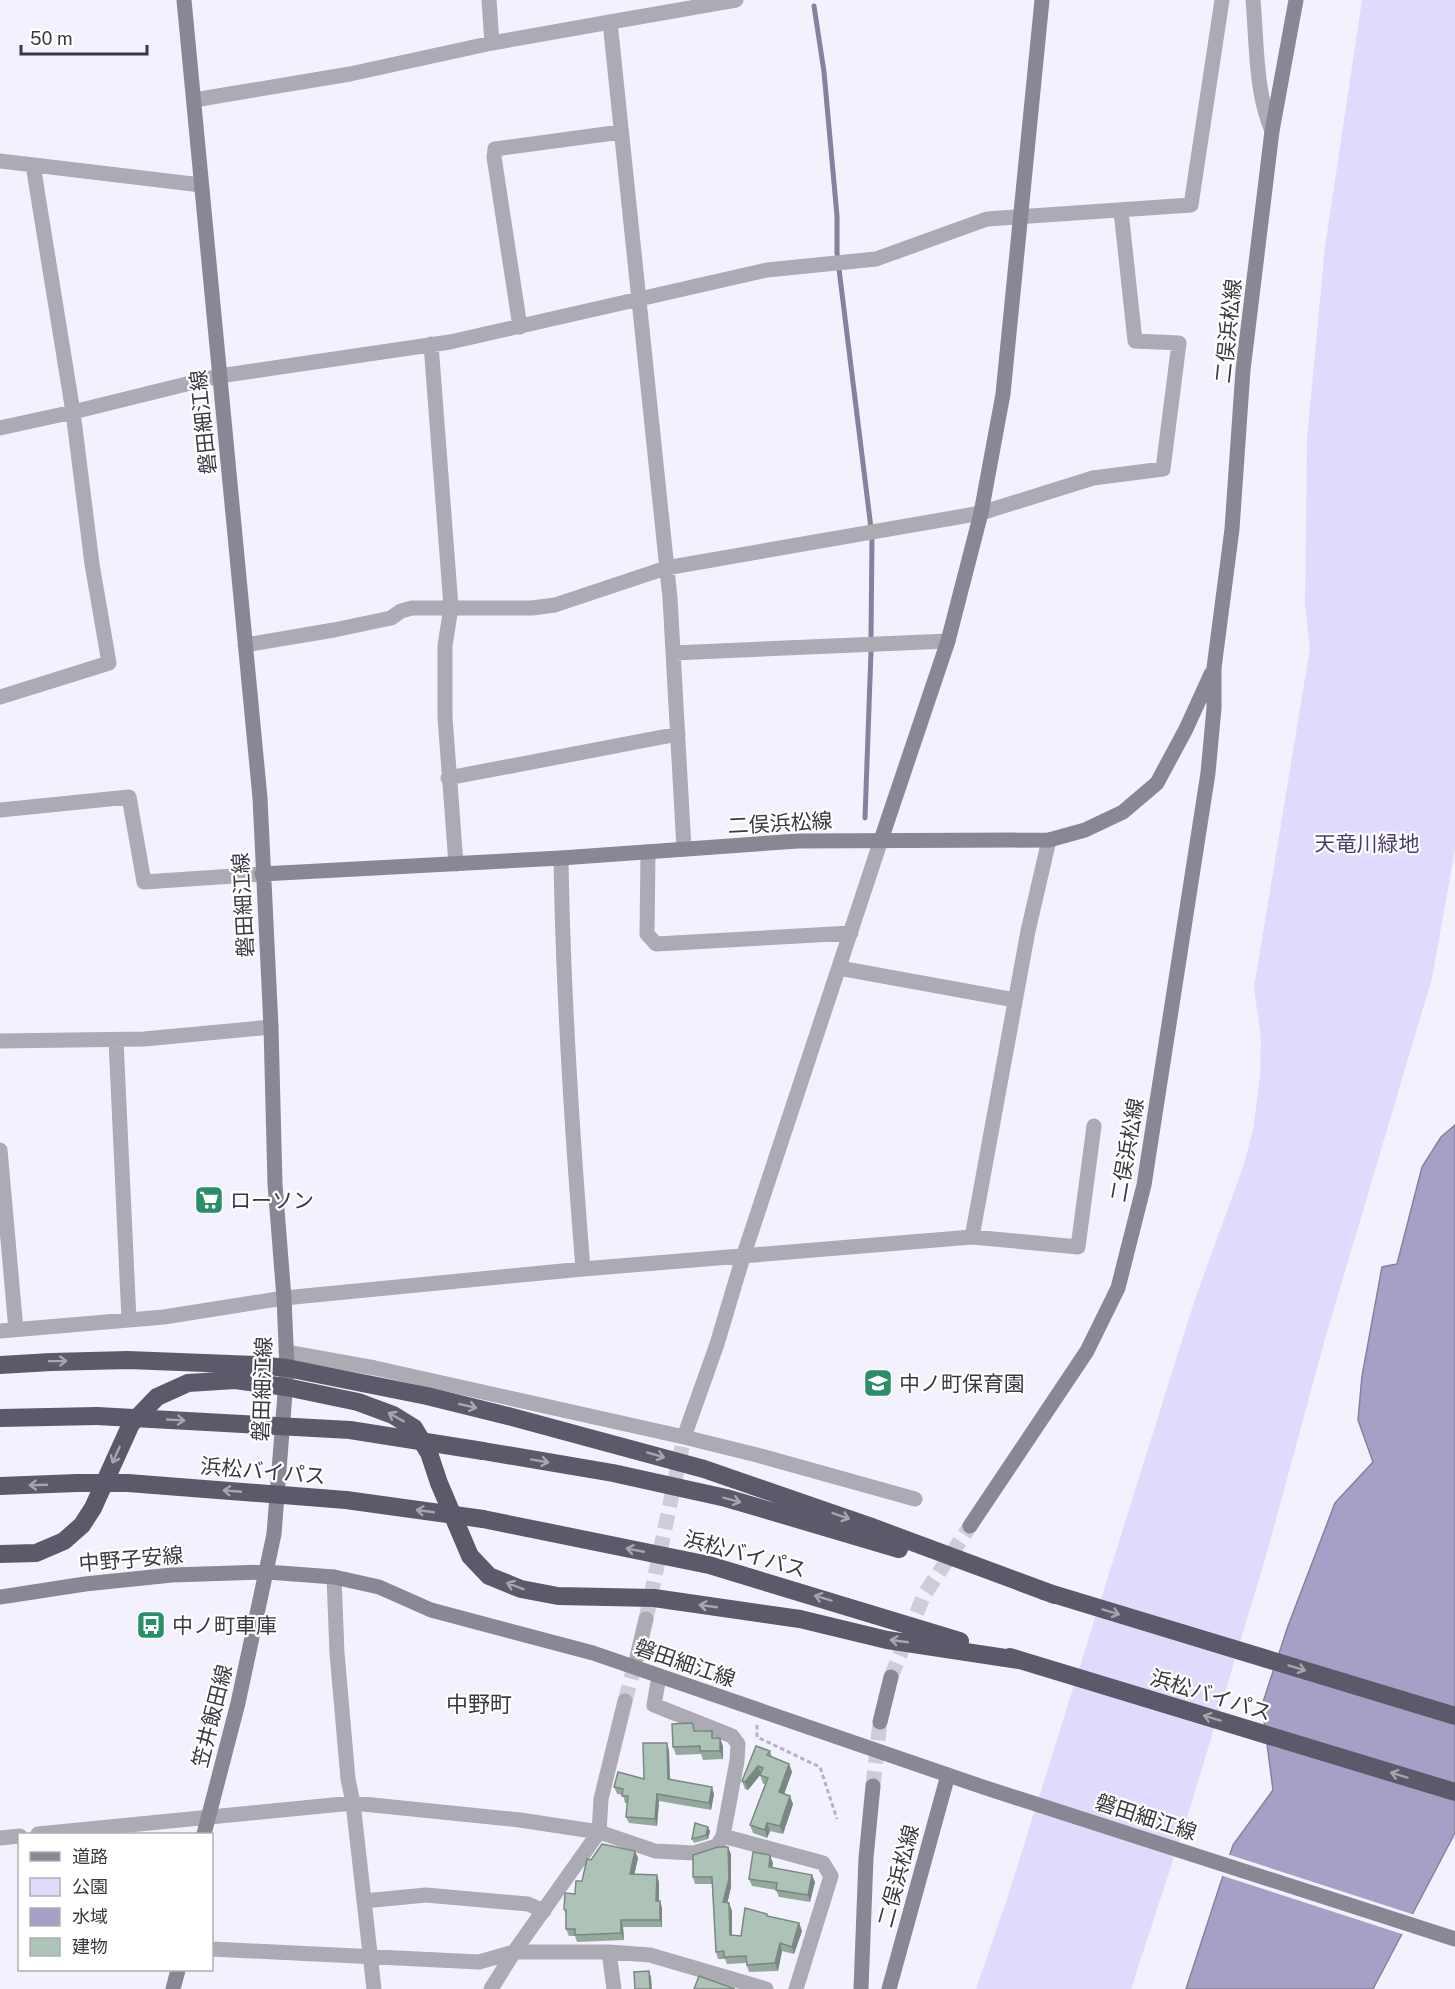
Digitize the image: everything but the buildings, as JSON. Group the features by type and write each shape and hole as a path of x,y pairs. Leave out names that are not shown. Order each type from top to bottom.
{"highway":[{"path":"0,1365 128,1360 287,1360 684,1463 869,1526 1055,1595"},
{"path":"0,1554 36,1553 64,1541 82,1525 93,1508 131,1424 157,1397 188,1383 235,1380 286,1387 358,1402 393,1414 414,1428 429,1453 439,1483 470,1556 489,1576 521,1589 558,1596 654,1598 800,1619 887,1640 1019,1660"},
{"name":"浜松バイパス","path":"0,1419 97,1416 350,1430 613,1473 726,1498 1455,1716"},
{"name":"浜松バイパス","path":"0,1486 128,1483 346,1500 483,1519 710,1565 1455,1792"}],"main road":[{"name":"磐田細江線","path":"184,0 260,798 271,1027 275,1184 287,1360 274,1534 267,1572 334,1577 379,1587 431,1610 593,1653 983,1787 1455,1939"},
{"path":"881,840 948,642 981,513 1003,394 1042,0"},
{"name":"二俣浜松線","path":"970,1526 1087,1351 1118,1288 1144,1185 1208,773 1214,708 1214,668 1232,529 1243,370 1272,131 1296,0"},
{"name":"二俣浜松線","path":"262,874 561,858 798,841 1049,840 1085,830 1123,812 1157,783 1186,729 1214,668"},
{"name":"中野子安線","path":"0,1597 85,1584 172,1575 267,1572"},
{"name":"笠井飯田線","path":"204,1833 238,1703 267,1572"},
{"path":"880,1722 891,1677"},
{"name":"二俣浜松線","path":"889,1989 948,1775"},
{"name":"二俣浜松線","path":"861,1989 866,1858 873,1786"},
{"path":"173,1989 178,1971"}],"street":[{"path":"489,0 492,43"},
{"path":"194,100 350,74 492,43 736,0"},
{"path":"0,428 219,376 450,342 767,270 876,259 987,219 1191,206 1222,0"},
{"path":"1253,0 1260,81 1265,114 1272,131"},
{"path":"610,22 670,598 684,849"},
{"path":"520,327 494,157 495,149 621,132"},
{"path":"0,161 201,184"},
{"path":"0,697 110,663 92,564 73,412 33,165"},
{"path":"245,645 391,618 401,611 412,608 532,608 555,605 666,568 981,513 1093,478 1163,469 1179,343 1136,341 1120,211"},
{"path":"430,344 451,607 445,646 445,717 456,864"},
{"path":"673,653 948,642"},
{"path":"448,778 678,734"},
{"path":"0,810 129,797 144,882 262,874"},
{"path":"684,1437 717,1344 743,1257 881,840"},
{"path":"972,1237 1028,931 1049,840"},
{"path":"648,852 646,934 656,944 851,933"},
{"path":"561,858 562,948 583,1269"},
{"path":"839,968 1015,1000"},
{"path":"0,1041 144,1039 271,1027"},
{"path":"116,1040 129,1320"},
{"path":"0,1331 164,1317 284,1298 583,1269 972,1237 1078,1247 1094,1126"},
{"path":"0,1150 16,1330"},
{"path":"287,1360 375,1368 684,1437 915,1499"},
{"path":"334,1577 337,1653 348,1779 353,1803 374,1989"},
{"path":"637,1657 646,1619"},
{"path":"48,1833 353,1803 520,1820 599,1832 655,1851 694,1853 717,1845 723,1836 738,1744 732,1736 654,1705 659,1676"},
{"path":"491,1989 514,1952 599,1832 601,1800 625,1701"},
{"path":"0,1838 18,1836"},
{"path":"723,1836 824,1863 831,1876 796,1989"},
{"path":"364,1901 426,1895 528,1904 544,1911"},
{"path":"213,1949 479,1962 514,1952 609,1952 650,1955 766,1989"},
{"path":"609,1952 614,1989"}],"path":[{"path":"758,1711 757,1737 820,1767 837,1819"}],"green space":[{"name":"天竜川緑地","path":"1362,0 1455,0 1455,850 1432,978 1325,1339 1266,1556 1191,1805 1131,1989 976,1989 1007,1899 1195,1299 1243,1167 1253,1130 1260,1076 1261,1039 1254,988 1310,648 1305,605 1307,438 1325,247"}],"water":[{"path":"1455,1125 1455,1833 1373,1989 1186,1989 1233,1845 1273,1790 1262,1705 1288,1626 1335,1503 1373,1462 1358,1420 1362,1376 1382,1267 1397,1264 1422,1167 1441,1137"}],"pier":[{"path":"1227,1854 1415,1915 1405,1935 1220,1875"}],"waterway":[{"path":"814,6 824,72 837,216 837,253 871,528"},
{"path":"871,636 872,538"},
{"path":"865,818 871,651"}],"tunnel":[{"path":"646,1619 684,1437"},
{"path":"891,1677 924,1595 970,1526"},
{"path":"625,1701 637,1657"},
{"path":"873,1786 880,1722"}],"place":[{"name":"ローソン","path":"209,1200"},
{"name":"中ノ町保育園","path":"878,1383"},
{"name":"中ノ町車庫","path":"151,1625"}],"district":[{"name":"中野町","path":"479,1704"}]}
